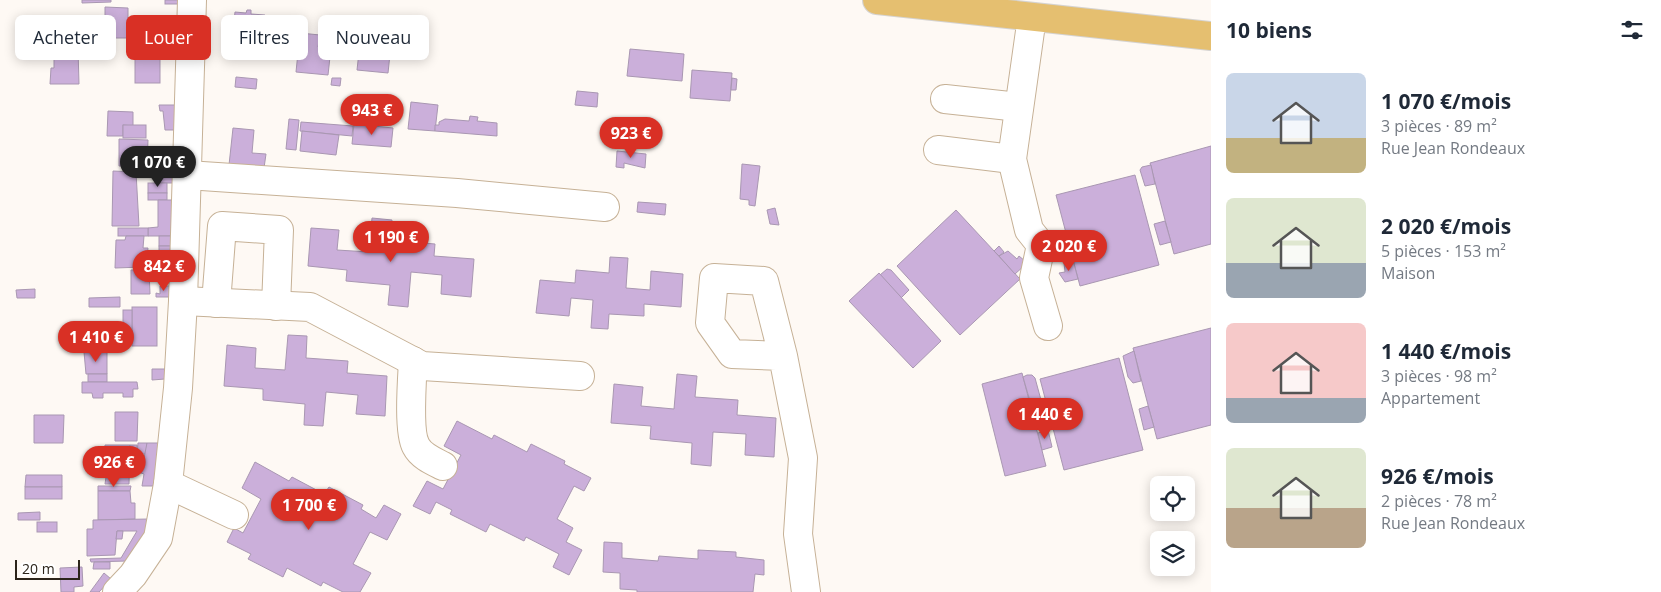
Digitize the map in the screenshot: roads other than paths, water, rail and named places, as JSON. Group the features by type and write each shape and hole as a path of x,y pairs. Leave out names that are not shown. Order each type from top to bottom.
{"main road":[{"path":"877,0 1211,36"}],"street":[{"path":"131,589 158,538 168,484 178,388 183,301 192,0"},
{"path":"1032,17 1012,159 1029,230 1049,246 1034,278 1048,326"},
{"path":"945,99 1019,107"},
{"path":"938,150 1012,159"},
{"path":"187,175 457,193 605,207"},
{"path":"216,303 222,226 278,230 276,306"},
{"path":"183,301 310,308 422,366 580,376"},
{"path":"783,356 803,458 798,534 806,592"},
{"path":"413,361 411,412 415,445 426,458 443,466"},
{"path":"168,484 234,515"}]}
